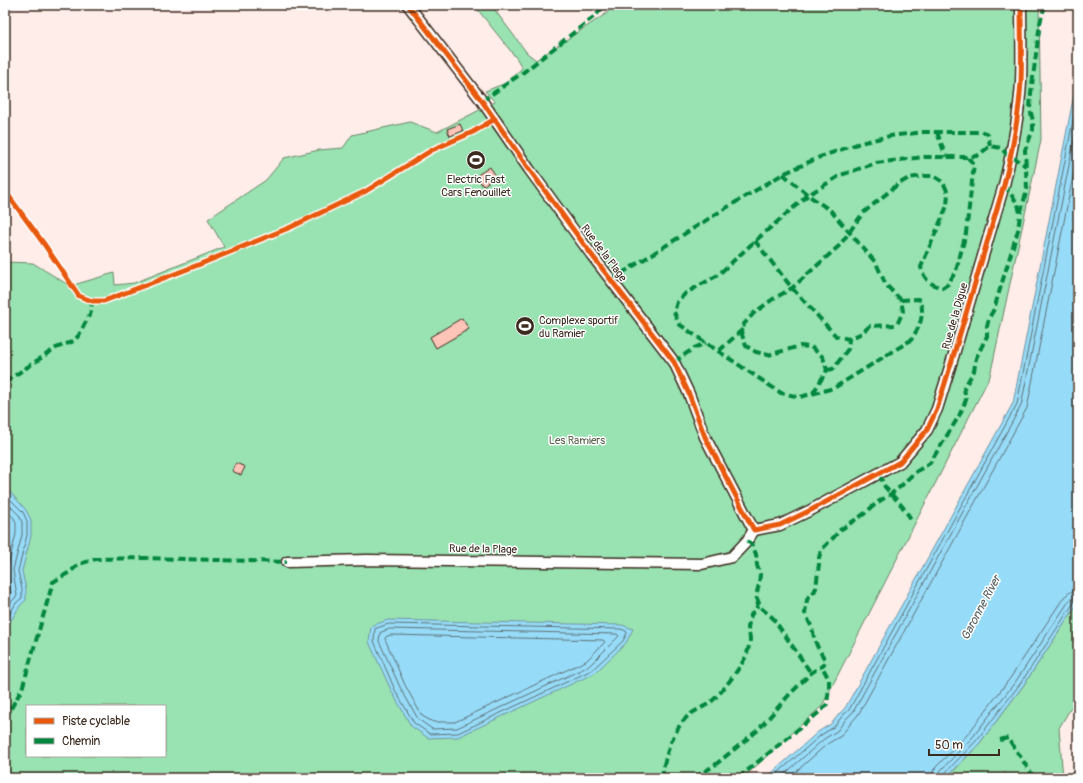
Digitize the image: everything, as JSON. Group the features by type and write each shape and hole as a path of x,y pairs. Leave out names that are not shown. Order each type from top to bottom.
{"street":[{"name":"Rue de la Plage","path":"287,562 367,560 702,564 732,557 747,541 754,530 705,437 689,394 674,362 528,169 486,107 408,5"},
{"name":"Rue de la Digue","path":"754,530 780,525 900,462 927,430 937,409 954,354 1004,185 1010,158 1021,82 1021,5"}],"green space":[{"name":"Les Ramiers","path":"474,5 491,5 527,53 536,60 607,13 614,5 1039,5 1041,140 990,376 822,706 743,778 5,778 5,262 33,263 70,286 114,273 115,285 134,283 224,247 208,219 266,180 284,158 319,150 343,148 352,135 410,122 437,132 495,102 485,91 506,83 522,68 517,59"},
{"path":"1078,603 1078,696 1059,728 1063,778 1009,778 1005,772 1000,778 947,778 979,744 1023,686"}],"water":[{"name":"Garonne River","path":"1078,74 1078,603 1023,686 979,744 946,778 766,778 819,731 831,724 845,708 1013,403"},
{"path":"5,489 10,492 26,510 31,520 31,536 22,571 26,589 26,600 20,606 5,630"},
{"path":"388,620 622,625 633,629 626,643 595,673 458,737 428,738 411,726 392,692 369,642 371,626"}],"building":[{"path":"460,124 463,131 450,136 447,129"},
{"path":"490,167 496,176 483,186 476,176"},
{"path":"462,318 469,329 436,348 430,337"},
{"path":"236,463 245,467 241,475 232,471"}],"marked path":[{"path":"482,101 525,71 596,15 605,5"},
{"path":"694,778 715,765 758,730 789,695 811,673 822,666 826,661 815,641 812,628 805,613 807,600 816,588 821,550 840,530 891,494 914,473 930,463 959,416 966,400 964,388 974,371 976,358 987,336 989,318 994,309 1018,230 1020,215 1027,189 1025,150 1033,130 1033,121 1030,109 1031,93 1040,23 1045,5"},
{"path":"611,280 783,174 820,157 860,143 890,136 924,132 983,132 988,134 990,146"},
{"path":"937,132 946,157"},
{"path":"901,300 921,300 922,317 911,340 834,388 800,397 781,393 706,343 679,324 674,312 677,302 686,293 718,275 808,195 841,175 876,163 924,157 977,156 990,146 1001,148 1010,158 1016,159 1026,166"},
{"path":"813,393 827,370 823,357 811,347 800,346 768,355 756,352 746,346 742,335 744,324 754,313 773,299 792,288 840,245 863,213 897,185 909,178 934,176 943,182 948,193 947,206 921,267 926,278 934,285 942,288 948,284 956,271 966,233 974,164 967,157"},
{"path":"755,241 792,288 836,336 849,339 860,334 870,326 897,325 903,311 901,300 886,285 876,263 831,211 808,195 783,174"},
{"path":"1004,185 1018,204 1020,213"},
{"path":"5,382 56,348 74,341 79,335 91,312 92,301"},
{"path":"719,351 743,329"},
{"path":"827,370 833,369 848,349 849,339"},
{"path":"674,362 694,348 706,343"},
{"path":"879,474 885,487 902,506 911,519"},
{"path":"747,541 751,544 756,554 760,574 756,596 761,608 773,618 811,673"},
{"path":"5,719 22,689 53,582 70,572 79,564 96,559 146,558 287,562"},
{"path":"662,778 664,763 676,731 690,714 708,704 718,695 730,681 747,654 750,643 748,627 751,615 756,609 758,602"},
{"path":"738,778 822,710 827,704 829,680 822,666"},
{"path":"1000,740 1008,738 1033,778"}],"cycle path":[{"path":"408,5 482,101 591,254 674,362 689,394 705,437 754,530 780,525 900,462 927,430 937,409 1007,172 1019,108 1021,82 1021,5"},
{"path":"5,191 44,244 79,296 92,301 104,301 291,227 366,191 432,150 473,132 495,119"}],"place":[{"name":"Electric Fast Cars Fenouillet","path":"476,160"},
{"name":"Complexe sportif du Ramier","path":"525,326"}]}
